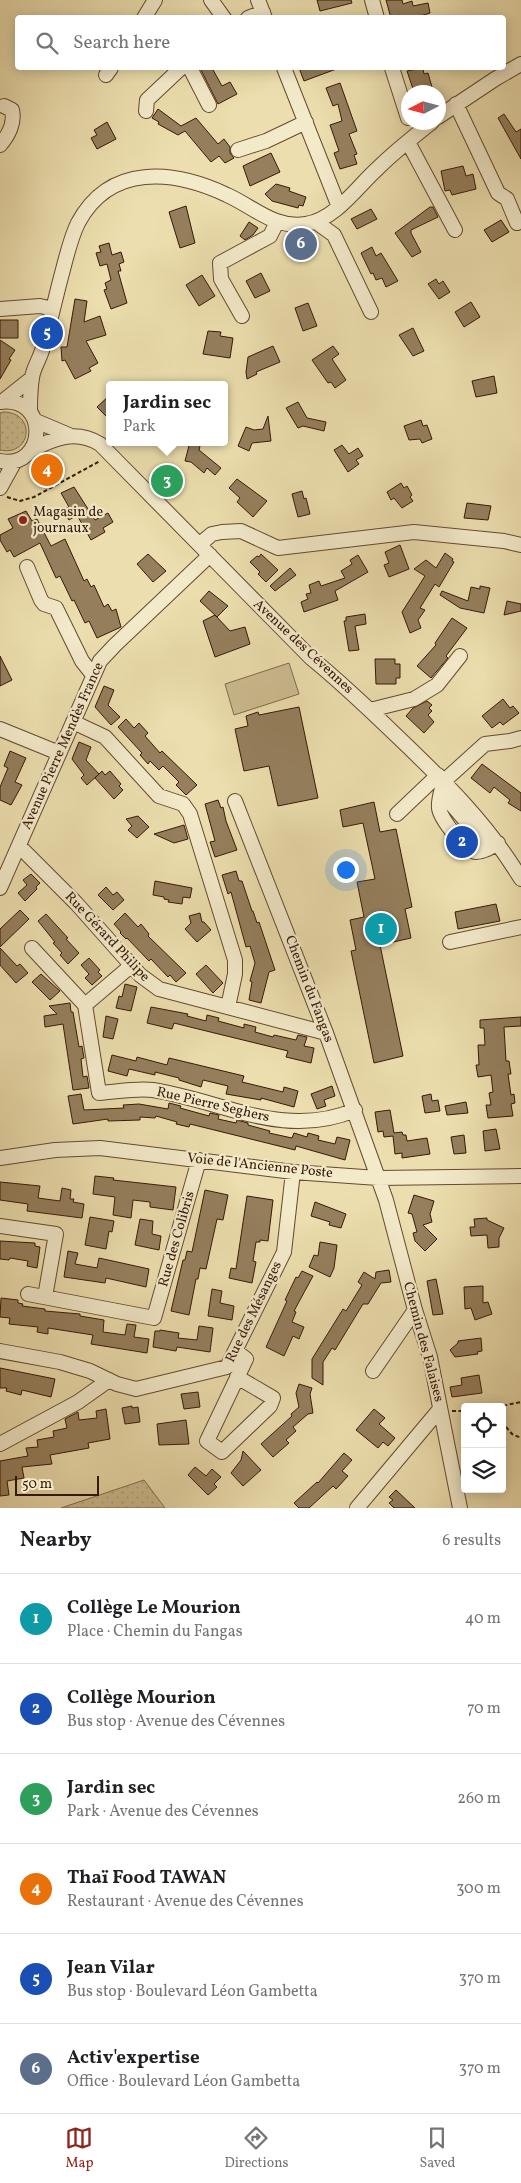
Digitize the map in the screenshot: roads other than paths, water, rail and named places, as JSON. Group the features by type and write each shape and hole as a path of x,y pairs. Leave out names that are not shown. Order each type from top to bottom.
{"street":[{"path":"146,15 155,0"},
{"path":"211,0 222,15"},
{"path":"372,0 376,15"},
{"path":"446,111 521,64"},
{"path":"146,111 147,100 179,70"},
{"path":"191,70 209,105"},
{"path":"285,70 339,207"},
{"path":"393,70 401,96"},
{"path":"456,104 498,193 506,199 517,224"},
{"path":"0,145 11,127 13,117 12,110 4,106"},
{"path":"238,150 266,141 306,122"},
{"path":"30,451 37,437 33,417 32,378 42,350 68,251 78,222 87,208 102,193 120,182 139,176 182,179 227,195 277,222 296,224 316,222 339,207 412,133 455,230"},
{"path":"242,316 222,279 220,263 270,236 277,222"},
{"path":"316,222 334,235 371,312"},
{"path":"0,309 40,306 53,309"},
{"path":"1,402 32,378"},
{"name":"Avenue des Cévennes","path":"1,402 18,403 33,417 69,435 92,439 100,444 311,658 344,685 370,710 441,783 493,846 516,860 521,879"},
{"name":"Avenue des Cévennes","path":"15,461 46,442 69,435"},
{"path":"0,461 15,461 0,488"},
{"path":"200,544 212,534 222,532 241,532 278,548 414,532 504,541 521,545"},
{"name":"Avenue Pierre Mendès France","path":"0,888 93,675 106,653 210,555"},
{"path":"26,567 41,600 44,604 56,608 82,661 93,675"},
{"path":"370,710 414,699 437,685 460,656"},
{"path":"73,722 105,737 159,796 182,804 190,814 235,960 236,974 228,1007"},
{"path":"0,729 59,754"},
{"path":"397,814 441,783 485,744 510,742 521,738"},
{"path":"441,783 440,814 466,847 474,852 493,846"},
{"name":"Chemin du Fangas","path":"236,802 326,1033 378,1178"},
{"name":"Rue Gérard Philipe","path":"19,846 149,983 159,989 326,1033"},
{"path":"450,942 521,927"},
{"path":"32,948 85,1005 132,965"},
{"name":"Rue Pierre Seghers","path":"85,1005 99,1093 151,1090 291,1122 319,1121 339,1117 355,1110"},
{"name":"Voie de l'Ancienne Poste","path":"0,1158 55,1150 100,1148 293,1172 378,1178 521,1176"},
{"name":"Rue des Colibris","path":"45,1297 154,1318 199,1160"},
{"name":"Rue des Mésanges","path":"0,1351 60,1362 90,1371 127,1387 144,1388 227,1368 284,1252 293,1172"},
{"name":"Chemin des Falaises","path":"378,1178 427,1346 460,1508"},
{"path":"0,1226 56,1234 45,1297 28,1294"},
{"path":"373,1372 415,1310"},
{"path":"236,1351 246,1359 237,1377 207,1441 222,1452 270,1406 273,1398 237,1377"},
{"path":"0,1444 78,1402 109,1380"},
{"path":"357,1508 440,1408"}],"place":[{"name":"Activ'expertise","path":"301,244"},
{"name":"Jean Vilar","path":"47,333"},
{"name":"Thaï Food TAWAN","path":"47,470"},
{"name":"Jardin sec","path":"167,481"},
{"name":"Magasin de journaux","path":"23,520"},
{"name":"Collège Mourion","path":"462,842"},
{"name":"Collège Le Mourion","path":"381,929"}]}
